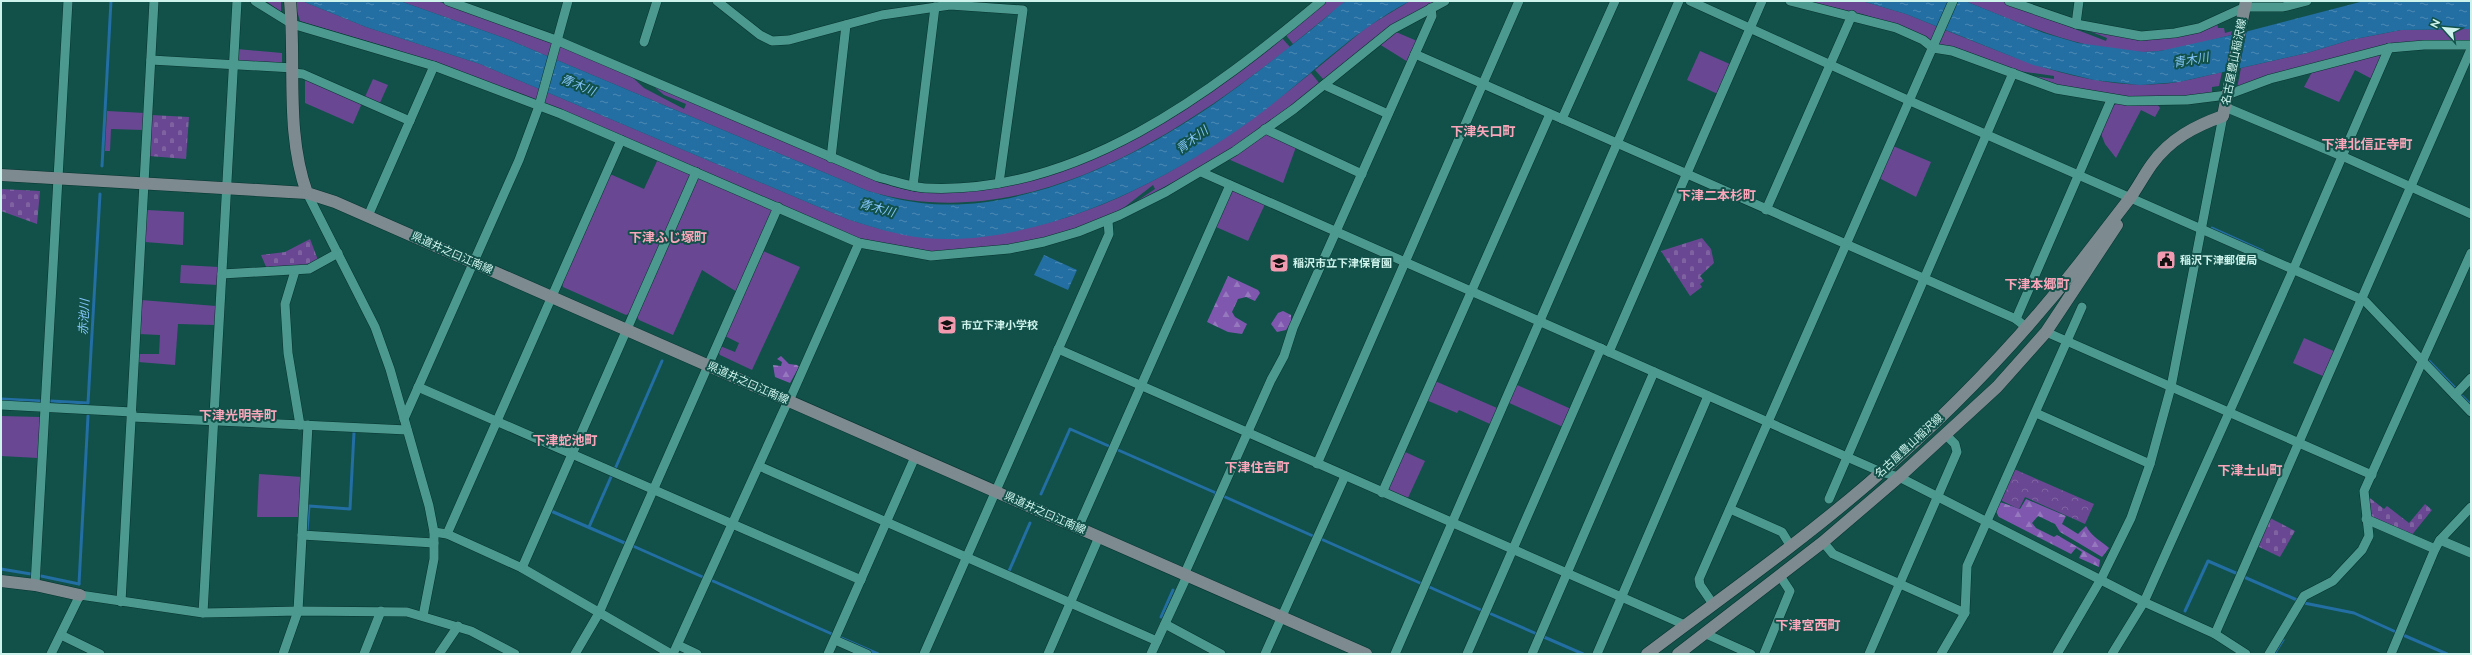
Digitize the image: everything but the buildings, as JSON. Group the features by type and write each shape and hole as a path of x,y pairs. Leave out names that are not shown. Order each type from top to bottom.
{"main road":[{"path":"290,1 292,20 293,121 301,176 307,193"},
{"name":"名古屋豊山稲沢線","path":"1647,654 1790,545 1881,472 1968,391 2027,328 2130,197 2152,163 2182,134 2224,112 2245,8"},
{"name":"県道井之口江南線","path":"1,175 307,193 368,216 474,262 1366,654"},
{"name":"名古屋豊山稲沢線","path":"1678,654 1706,634 1823,542 1899,478 1946,436 1997,387 2046,332 2122,218 2130,197"},
{"path":"1,581 35,585 80,595"}],"street":[{"path":"35,585 68,1"},
{"path":"121,602 146,184 154,1"},
{"path":"203,613 237,1"},
{"path":"255,1 292,20 434,66 539,105 859,243 931,256 1009,249 1044,242 1108,221 1201,172 1265,130 1324,85 1393,29 1445,1"},
{"path":"448,1 556,41 878,177 913,186 968,188 1032,176 1074,162 1140,130 1246,62 1320,1"},
{"path":"404,419 519,160 539,105 568,1"},
{"path":"644,42 657,1"},
{"path":"717,1 760,34 772,41 789,40 882,15 950,5 1023,10 999,183"},
{"path":"1316,464 1519,1"},
{"path":"1562,119 1615,1"},
{"path":"1396,654 1539,321 1679,1"},
{"path":"1690,1 2078,176 2130,197 2362,300 2471,412"},
{"path":"1467,654 1512,549 1687,175 1762,1"},
{"path":"1790,1 1852,15 1896,28 1934,46 1952,51 2056,89 2111,100 2187,100 2227,92 2270,79 2389,48 2424,45 2471,46"},
{"path":"1713,604 1700,585 1699,579 1953,1"},
{"path":"2009,1 2076,24 2141,36 2175,33 2199,28 2245,8 2284,7 2307,1"},
{"path":"2076,24 2079,1"},
{"path":"913,186 935,7"},
{"path":"1151,654 1247,433 1284,356 1336,232 1432,16 1431,8"},
{"path":"1766,210 1852,15"},
{"path":"831,158 846,25"},
{"path":"2112,654 2144,602 2293,270 2389,48"},
{"path":"2215,634 2471,49"},
{"path":"1415,54 1846,246 2016,319 2027,328"},
{"path":"152,60 234,64 293,70 410,121"},
{"path":"368,216 434,66"},
{"path":"1829,499 1925,280 2013,73"},
{"path":"1324,85 1388,114"},
{"path":"2016,319 2111,100"},
{"path":"2057,654 2101,579 2131,518 2150,464 2171,387 2224,112 2342,156 2471,214"},
{"path":"1382,493 1550,114"},
{"path":"1265,130 1362,174"},
{"path":"447,534 621,140"},
{"path":"522,568 696,172"},
{"path":"1201,172 1881,472 1899,478 1987,521 2144,602 2215,634 2246,654"},
{"path":"1078,528 1230,185"},
{"path":"307,193 375,327 390,369 404,419 434,532 434,559 423,616"},
{"path":"575,654 599,613 778,207"},
{"path":"924,654 1108,234 1108,221"},
{"path":"434,532 447,534 522,568 672,654 678,645 859,243"},
{"path":"222,274 309,269 338,253"},
{"path":"2269,654 2304,596 2333,582 2362,550 2369,536 2363,497 2471,253"},
{"path":"283,654 298,610 302,535 304,425 288,353 285,304 295,271"},
{"path":"1941,654 1965,613 1967,566 2082,307"},
{"path":"2046,332 2372,475"},
{"path":"1058,349 1316,464 1685,625"},
{"path":"1532,654 1654,372"},
{"path":"2455,395 2471,378"},
{"path":"418,387 861,580"},
{"path":"1597,654 1708,396"},
{"path":"1,405 45,407 213,421 407,430"},
{"path":"2036,413 2150,464"},
{"path":"1869,654 1957,452 1955,444 1946,436"},
{"path":"828,654 915,457"},
{"path":"759,466 1157,640"},
{"path":"1265,654 1345,476"},
{"path":"2391,654 2435,549 2440,540 2471,507"},
{"path":"1730,509 1782,532 1790,545"},
{"path":"2366,520 2435,549"},
{"path":"302,535 434,543"},
{"path":"1048,654 1099,537"},
{"path":"2440,540 2471,553"},
{"path":"1823,542 1833,554 1965,613"},
{"path":"1764,654 1790,591 1780,576"},
{"path":"51,654 80,595 203,613 298,610 381,611 423,616 458,626 516,654"},
{"path":"364,654 381,611"},
{"path":"1164,624 1221,654"},
{"path":"439,654 458,626"},
{"path":"1706,634 1751,654"},
{"path":"61,635 100,654"},
{"path":"835,640 866,654"},
{"path":"678,645 697,654"}],"green space":[{"path":"266,1 281,1 281,12"},
{"path":"294,1 302,1 366,27 480,64 847,219 894,232 928,238 1014,231 1061,219 1106,203 1150,182 1193,158 1273,103 1311,73 1320,84 1223,155 1131,205 1155,189 1153,185 1117,213 1077,229 1008,247 932,252 862,240 553,107 473,76 391,48 300,21"},
{"path":"400,1 437,1 552,42 631,76 644,88 684,109 686,104 664,95 651,84 880,183 904,190 919,192 947,193 1005,186 1035,179 1091,160 1118,148 1160,123 1281,37 1290,47 1196,115 1146,145 1093,171 1039,190 983,201 926,202 868,191 507,39"},
{"path":"1326,1 1346,1 1293,44 1285,34"},
{"path":"1410,1 1437,1 1324,80 1315,70 1367,27"},
{"path":"1806,1 1862,1 1906,14 1938,27 1931,43 1897,25 1862,14"},
{"path":"1965,1 2002,1 2106,41 2107,38 2084,29 2140,38 2217,23 2218,28 2224,28 2225,33 2232,31 2231,35 2154,52 2120,50 2097,47 2052,35"},
{"path":"2471,29 2471,42 2391,45 2237,88 2241,68 2307,53 2350,40 2401,30"},
{"path":"1945,30 1997,51 2049,69 2103,81 2131,84 2159,84 2190,80 2222,72 2219,86 2212,87 2212,93 2164,98 2140,98 2094,93 2024,75 2054,79 2054,76 2012,70 1938,46"},
{"path":"1396,32 1417,41 1408,62 1379,44"},
{"path":"237,49 282,53 282,64 240,62 237,58"},
{"path":"1700,51 1732,65 1720,95 1687,80"},
{"path":"2378,53 2382,57 2372,79 2355,70 2339,102 2304,87 2312,72"},
{"path":"307,78 362,103 353,124 305,103 305,81"},
{"path":"373,79 388,85 379,105 364,99"},
{"path":"2118,103 2157,104 2160,108 2155,117 2141,110 2116,158 2105,144 2100,131 2111,107"},
{"path":"107,111 145,113 144,130 111,129 110,151 105,151"},
{"path":"151,115 189,117 186,159 149,156"},
{"path":"1264,135 1269,135 1296,147 1283,183 1228,159"},
{"path":"1893,146 1931,162 1916,197 1879,178"},
{"path":"658,159 688,173 690,177 630,313 626,315 563,287 562,283 610,174 644,189"},
{"path":"700,178 770,207 772,212 737,292 702,270 673,335 639,320 636,315 696,180"},
{"path":"1,189 40,191 37,224 1,211"},
{"path":"1235,190 1265,204 1248,241 1216,227 1231,192"},
{"path":"147,210 184,212 183,245 145,242"},
{"path":"1702,238 1711,249 1714,263 1700,276 1704,281 1700,284 1702,287 1690,296 1661,251"},
{"path":"310,239 318,260 307,266 267,269 261,255 285,252"},
{"path":"763,251 800,267 752,370 720,355 718,351 720,346 735,352 739,343 725,336"},
{"path":"181,265 219,267 218,285 180,283"},
{"path":"1228,276 1258,290 1260,293 1255,301 1246,297 1238,299 1232,312 1235,317 1247,324 1242,334 1228,332 1207,322"},
{"path":"141,300 216,306 215,325 178,324 175,365 138,362 138,354 159,354 160,335 139,334"},
{"path":"1283,311 1291,315 1291,322 1286,330 1277,332 1271,324 1278,313"},
{"path":"2304,338 2336,352 2325,377 2293,363"},
{"path":"781,356 789,364 797,365 799,367 790,383 775,377 773,365 781,366 782,362 777,359"},
{"path":"1435,381 1497,408 1490,424 1459,410 1457,413 1426,400"},
{"path":"1515,384 1571,409 1563,427 1507,402"},
{"path":"1,416 40,417 38,458 1,456"},
{"path":"1403,451 1425,461 1407,500 1388,492 1387,489"},
{"path":"2014,469 2094,504 2085,524 2025,497 2019,509 2000,500"},
{"path":"259,474 302,477 300,517 257,517"},
{"path":"2366,495 2384,509 2387,506 2409,523 2425,504 2432,510 2411,536 2369,516"},
{"path":"2026,499 2066,516 2062,524 2078,534 2086,526 2094,536 2109,548 2102,557 2060,532 2055,524 2038,516 2032,523 2036,528 2054,537 2057,535 2100,560 2099,567 2079,558 2082,552 2076,548 2071,554 1999,517 1996,511 2000,502 2020,509"},
{"path":"2270,518 2295,531 2280,557 2257,546"}],"water":[{"name":"青木川","path":"302,1 400,1 507,39 868,191 921,203 964,204 1009,198 1053,186 1097,170 1139,149 1180,126 1217,102 1326,18 1344,2 1410,1 1390,12 1353,38 1283,96 1230,135 1149,183 1105,203 1059,220 1014,232 968,238 924,238 904,235 847,219 480,64 366,27"},
{"name":"青木川","path":"1862,1 1965,1 2044,33 2078,43 2144,52 2160,51 2241,33 2364,1 2471,1 2471,29 2401,30 2350,40 2307,53 2179,82 2140,85 2094,80 2033,65 1906,14"},
{"path":"1044,255 1077,270 1068,290 1034,275"}],"waterway":[{"name":"赤池川","path":"102,166 111,1"},
{"name":"赤池川","path":"50,401 88,403 100,194"},
{"path":"2212,228 2263,251"},
{"path":"615,469 662,361"},
{"path":"2429,361 2455,388"},
{"path":"2462,396 2471,405"},
{"name":"赤池川","path":"1,399 41,401"},
{"path":"79,584 88,416"},
{"path":"1041,494 1070,429 1111,447"},
{"path":"307,532 309,506 350,509 354,432"},
{"path":"1118,450 1216,493 1215,496"},
{"path":"589,527 611,477"},
{"path":"1223,496 1313,536"},
{"path":"551,511 627,544"},
{"path":"1009,571 1030,523"},
{"path":"1321,539 1420,583"},
{"path":"633,546 705,578"},
{"path":"2185,611 2208,561 2238,574"},
{"path":"1,569 31,574"},
{"path":"41,576 79,584"},
{"path":"2244,577 2297,600"},
{"path":"713,581 832,634"},
{"path":"1427,586 1481,610"},
{"path":"1161,617 1173,590"},
{"path":"2304,603 2354,613 2396,632"},
{"path":"1489,613 1537,634"},
{"path":"2403,635 2447,654"},
{"path":"1544,637 1583,654"},
{"path":"841,638 878,654"},
{"path":"2274,654 2283,640"}],"place":[{"name":"稲沢下津郵便局","path":"2166,260"},
{"name":"稲沢市立下津保育園","path":"1279,263"},
{"name":"市立下津小学校","path":"947,325"}],"district":[{"name":"下津矢口町","path":"1483,131"},
{"name":"下津北信正寺町","path":"2367,144"},
{"name":"下津二本杉町","path":"1717,195"},
{"name":"下津ふじ塚町","path":"668,237"},
{"name":"下津本郷町","path":"2037,284"},
{"name":"下津光明寺町","path":"238,415"},
{"name":"下津蛇池町","path":"565,440"},
{"name":"下津住吉町","path":"1257,467"},
{"name":"下津土山町","path":"2250,470"},
{"name":"下津宮西町","path":"1808,625"}]}
